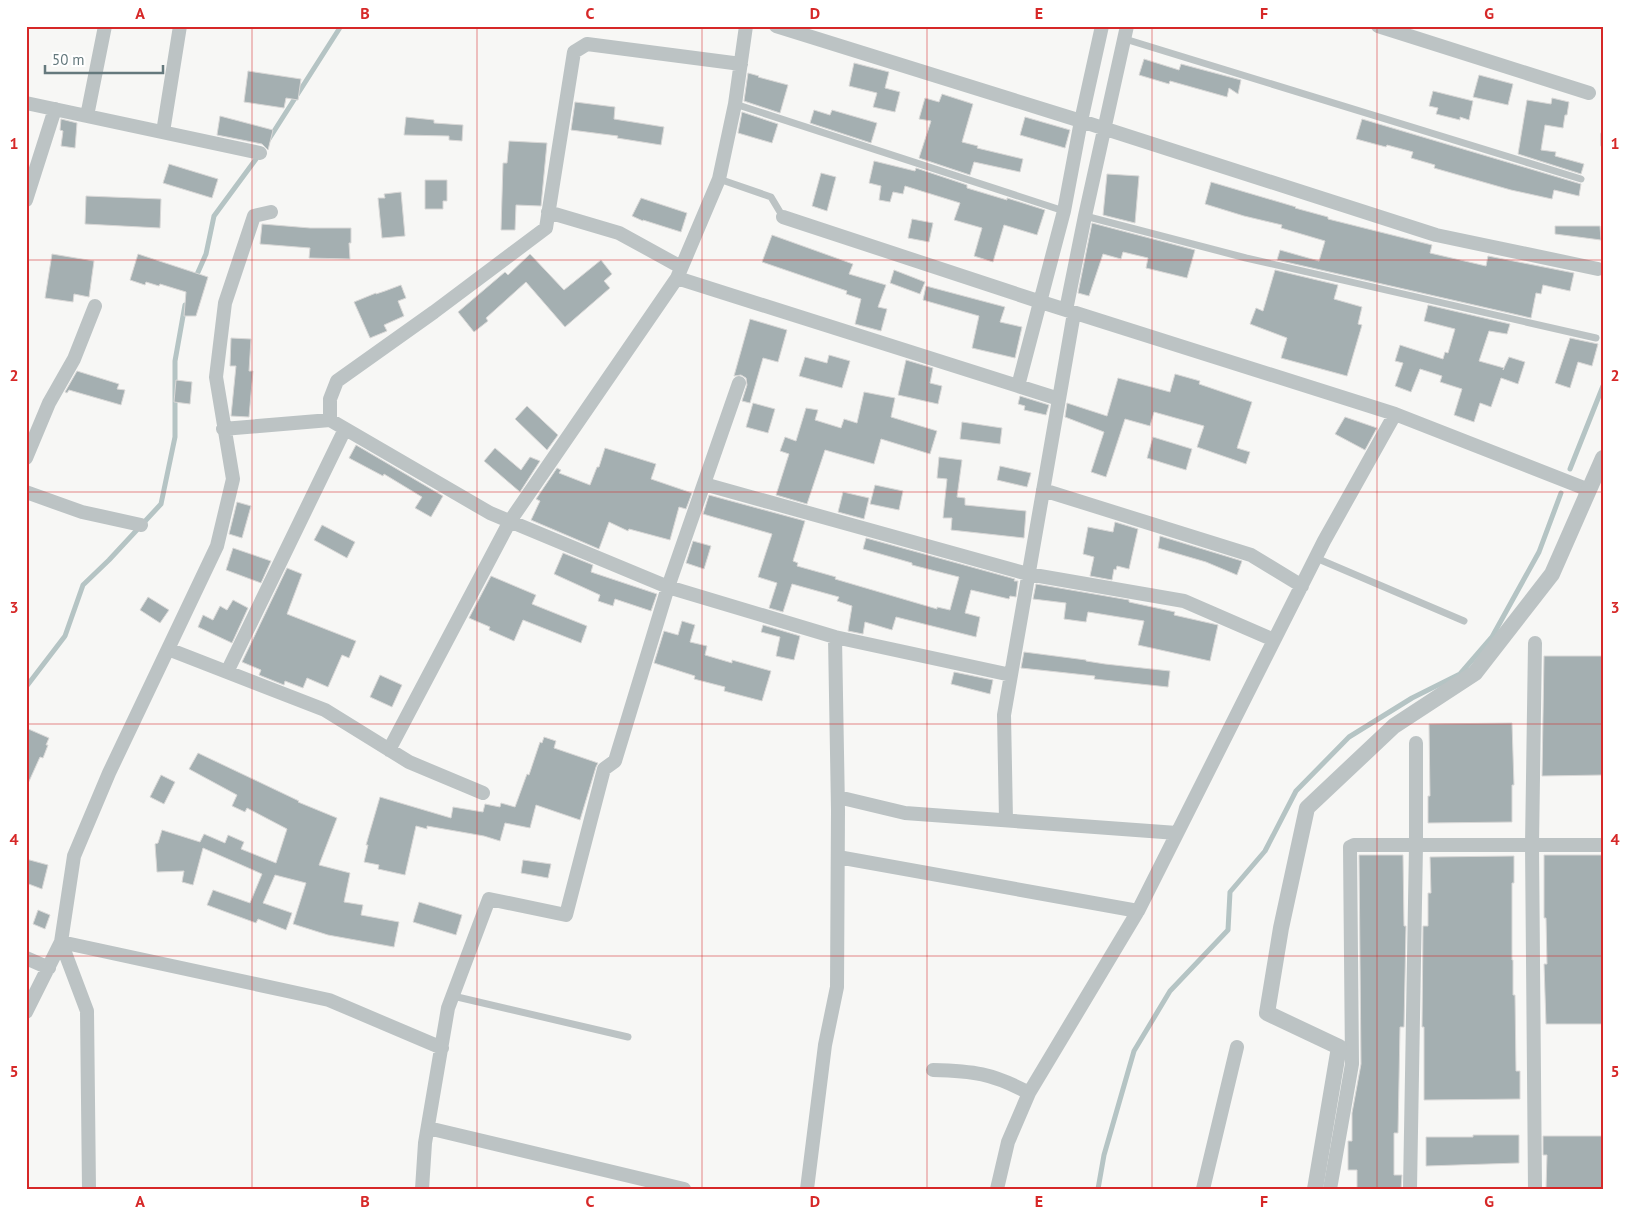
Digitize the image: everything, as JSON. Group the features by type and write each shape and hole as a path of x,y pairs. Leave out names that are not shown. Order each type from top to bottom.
{"street":[{"path":"87,116 105,26"},
{"path":"162,132 180,26"},
{"path":"390,750 510,521 679,272 719,179 735,104 746,26"},
{"path":"776,26 1081,121 1436,235 1598,269"},
{"path":"1018,386 1064,211 1102,26"},
{"path":"1378,26 1589,93"},
{"path":"1006,820 1004,715 1059,399 1084,216 1126,33"},
{"path":"330,420 330,399 337,381 434,312 546,228 574,52 587,44 741,64"},
{"path":"26,103 260,153"},
{"path":"26,200 56,110"},
{"path":"26,1012 61,942 74,856 109,773 217,546 233,480 223,429 216,377 225,303 254,216 270,212"},
{"path":"548,212 620,233 679,272 1059,399"},
{"path":"783,217 1040,302 1395,414 1589,490"},
{"path":"26,458 48,403 74,359 95,306"},
{"path":"422,1189 428,1128 448,1008 489,899 566,915 604,769 615,760 668,587 739,383"},
{"path":"997,1189 1008,1142 1029,1093 1138,911 1316,558 1395,414"},
{"path":"223,429 330,420 490,513 668,587 835,637 1011,674"},
{"path":"227,672 345,429"},
{"path":"1315,1189 1339,1047 1267,1013 1281,928 1306,808 1394,726 1475,673 1552,574 1603,458"},
{"path":"704,484 1028,574 1184,601 1274,640"},
{"path":"1043,490 1252,555 1302,586"},
{"path":"26,492 82,512 141,525"},
{"path":"806,1189 825,1045 837,987 838,797 835,637"},
{"path":"1535,643 1532,845 1535,1189"},
{"path":"168,650 325,710 409,762 482,793"},
{"path":"1410,1189 1416,743"},
{"path":"838,797 905,813 1177,834"},
{"path":"1330,1189 1352,1064 1350,847 1354,845 1603,845"},
{"path":"838,857 1138,911"},
{"path":"61,942 329,1000 442,1048"},
{"path":"61,942 87,1011 90,1189"},
{"path":"26,958 48,968"},
{"path":"1203,1189 1237,1047"},
{"path":"932,1070 983,1074 1007,1081 1029,1093"},
{"path":"428,1128 684,1189"}],"lane":[{"path":"1126,33 1581,179"},
{"path":"735,104 1064,211"},
{"path":"719,179 772,197 783,217"},
{"path":"1084,216 1246,258 1596,338"},
{"path":"1316,558 1464,621"},
{"path":"453,996 628,1037"}],"building":[{"path":"1144,59 1179,70 1181,64 1241,80 1238,94 1229,88 1227,97 1170,81 1169,84 1139,75"},
{"path":"854,63 889,72 885,88 900,92 895,112 873,107 877,93 849,86"},
{"path":"248,71 301,79 298,100 286,98 284,108 244,102"},
{"path":"748,73 788,85 780,113 744,101"},
{"path":"1479,75 1513,84 1508,105 1473,97"},
{"path":"1433,91 1473,101 1469,120 1460,117 1460,120 1436,114 1438,108 1429,106"},
{"path":"942,94 973,104 962,142 978,146 977,148 1023,159 1020,172 974,162 970,175 919,158 931,121 919,119 925,98 939,102"},
{"path":"1552,98 1569,102 1567,115 1565,115 1563,128 1545,125 1541,150 1556,152 1555,156 1584,164 1581,174 1518,154 1527,100 1551,104"},
{"path":"575,102 615,107 614,119 664,127 661,145 617,138 618,136 571,130"},
{"path":"814,110 830,115 832,110 877,123 871,143 810,123"},
{"path":"742,112 778,124 772,143 738,133"},
{"path":"220,116 273,130 268,150 262,144 217,135"},
{"path":"406,117 434,120 434,123 463,125 462,141 449,140 449,136 404,135"},
{"path":"1025,117 1070,130 1065,148 1020,135"},
{"path":"61,119 77,123 75,148 61,146 63,131 60,130"},
{"path":"1362,119 1581,184 1579,196 1554,190 1552,199 1511,190 1434,168 1435,165 1411,158 1413,152 1356,139"},
{"path":"509,141 547,143 541,206 516,205 515,230 501,230 503,163 507,163"},
{"path":"874,161 915,171 916,168 967,185 967,188 1045,210 1037,235 1004,225 993,262 974,256 982,228 954,220 960,203 905,186 903,194 893,192 890,202 879,200 881,186 869,183"},
{"path":"169,164 218,179 212,198 163,183"},
{"path":"821,173 836,177 827,211 812,206"},
{"path":"1107,174 1139,176 1135,223 1103,215"},
{"path":"425,180 447,180 447,201 443,201 443,209 425,209"},
{"path":"1211,182 1328,217 1328,219 1432,245 1430,253 1486,266 1488,256 1574,273 1570,291 1543,285 1541,294 1536,293 1531,318 1277,260 1280,250 1319,261 1325,241 1281,228 1282,225 1205,204"},
{"path":"401,192 405,236 382,238 378,198 385,198 384,194"},
{"path":"86,196 161,199 160,228 85,224"},
{"path":"641,198 687,213 681,232 632,216"},
{"path":"912,219 933,223 929,242 908,238"},
{"path":"1092,223 1195,250 1187,278 1146,268 1148,258 1123,252 1121,259 1103,254 1089,296 1078,293"},
{"path":"262,224 310,228 351,228 351,243 349,243 350,259 309,258 310,248 260,244"},
{"path":"1555,226 1600,226 1601,240 1555,234"},
{"path":"772,235 853,264 849,274 886,285 878,307 887,309 881,331 855,324 861,299 846,294 847,291 762,262"},
{"path":"52,254 94,261 89,297 74,294 73,302 45,298"},
{"path":"138,254 208,277 196,316 184,316 186,292 160,284 159,286 146,282 145,285 130,280"},
{"path":"530,254 564,290 601,260 612,274 604,281 610,288 565,327 526,282 486,318 488,321 474,332 458,312 505,272 508,275"},
{"path":"894,270 925,282 920,294 890,283"},
{"path":"1275,270 1338,285 1334,299 1362,307 1358,324 1362,325 1347,376 1281,358 1287,338 1250,324 1256,308 1263,311"},
{"path":"401,285 406,298 398,301 404,316 384,325 387,331 370,338 354,302"},
{"path":"926,286 1005,307 1000,322 1022,327 1015,358 972,348 979,316 923,300"},
{"path":"1428,305 1510,324 1507,334 1489,331 1479,361 1504,368 1509,357 1525,362 1518,384 1501,378 1491,407 1480,403 1474,422 1454,415 1462,389 1440,382 1442,376 1420,369 1411,392 1395,386 1403,363 1395,361 1400,345 1443,359 1445,352 1448,353 1455,329 1424,321"},
{"path":"750,319 787,330 778,362 763,358 750,403 742,401 747,385 746,378 741,375 734,376"},
{"path":"231,338 251,339 249,371 253,371 249,417 231,416 236,366 230,366"},
{"path":"1570,338 1598,344 1592,366 1578,362 1570,388 1555,383"},
{"path":"829,355 850,361 842,388 799,376 805,357 827,363"},
{"path":"906,360 933,368 930,383 942,386 938,404 898,395"},
{"path":"77,371 119,384 117,389 125,390 121,405 69,390 67,393 65,392"},
{"path":"1175,374 1200,381 1199,384 1252,402 1237,448 1250,452 1246,464 1197,447 1204,426 1154,412 1150,426 1125,419 1106,477 1091,472 1104,432 1065,417 1067,403 1107,416 1118,378 1170,392"},
{"path":"176,380 192,382 190,404 174,402"},
{"path":"864,392 895,398 891,417 937,431 930,454 881,439 874,464 825,450 807,504 776,495 789,454 780,451 785,437 796,441 806,408 818,410 815,420 841,428 844,419 857,423"},
{"path":"1020,396 1049,405 1046,415 1024,410 1025,406 1018,404"},
{"path":"753,403 775,409 768,433 746,427"},
{"path":"527,406 558,435 547,450 515,419"},
{"path":"1345,417 1377,428 1365,450 1335,434"},
{"path":"962,422 1002,428 1000,444 960,439"},
{"path":"1153,437 1192,449 1186,470 1147,458"},
{"path":"356,445 443,496 431,517 415,508 422,497 384,474 383,476 349,458"},
{"path":"495,448 521,470 530,457 540,461 520,492 484,461"},
{"path":"605,448 656,464 651,479 692,493 686,509 679,507 670,540 629,529 628,531 609,522 599,549 531,520 540,501 536,499 557,468 561,470 559,473 590,485 597,467 599,467"},
{"path":"939,457 962,460 957,497 965,498 965,505 1026,511 1024,538 951,530 952,518 943,518 947,479 937,478"},
{"path":"1000,466 1031,473 1027,487 997,480"},
{"path":"875,485 903,491 899,510 870,504"},
{"path":"843,492 869,498 864,519 838,512"},
{"path":"709,495 805,521 793,561 798,563 797,566 836,577 835,579 937,609 937,607 950,610 959,577 912,565 912,563 863,549 866,538 1015,579 1014,581 1018,581 1016,597 1010,596 1009,599 971,590 965,613 980,617 976,637 896,617 892,630 865,622 863,634 848,631 852,606 837,601 839,597 792,584 783,612 769,608 777,583 758,577 772,534 703,514"},
{"path":"237,502 251,506 242,538 229,534"},
{"path":"1115,522 1138,529 1129,569 1117,566 1116,570 1114,569 1112,580 1090,576 1094,557 1083,554 1088,527 1113,532"},
{"path":"322,525 355,542 347,558 314,540"},
{"path":"1160,536 1242,561 1237,575 1206,562 1158,548"},
{"path":"693,541 711,546 704,569 686,563"},
{"path":"233,548 271,561 261,583 226,570"},
{"path":"563,553 593,565 591,572 657,594 651,611 615,599 613,606 598,601 600,595 554,574"},
{"path":"287,568 302,574 287,614 356,641 349,658 342,655 328,687 307,678 303,688 285,681 284,685 259,675 261,670 242,662"},
{"path":"491,576 536,595 532,604 587,626 581,643 523,620 514,641 489,630 490,627 469,618"},
{"path":"1036,584 1129,600 1129,602 1175,612 1174,615 1218,625 1210,661 1138,645 1144,621 1088,612 1086,622 1064,619 1066,603 1033,599"},
{"path":"148,597 169,610 160,623 140,610"},
{"path":"233,600 248,608 232,643 198,627 203,615 213,620 220,606 227,610"},
{"path":"682,621 695,625 690,642 707,646 705,655 732,663 732,660 771,671 762,701 724,691 725,687 694,679 695,676 654,663 664,631 678,635"},
{"path":"763,625 800,636 794,660 776,656 780,637 761,632"},
{"path":"1024,652 1170,671 1168,687 1094,679 1095,676 1021,668"},
{"path":"1544,656 1603,656 1603,775 1542,776"},
{"path":"954,672 993,680 990,694 951,684"},
{"path":"380,675 402,685 392,707 370,697"},
{"path":"1512,723 1514,785 1512,785 1512,822 1428,823 1428,796 1430,796 1429,724"},
{"path":"26,728 49,738 43,758 40,757 26,788"},
{"path":"544,737 556,741 554,748 598,763 580,820 536,805 530,828 505,823 500,841 484,836 427,826 427,829 416,826 405,875 378,869 379,865 364,862 368,845 366,845 380,797 451,818 453,807 483,812 485,804 500,807 501,803 515,807 527,774 529,775 540,742 542,743"},
{"path":"198,753 298,802 337,818 319,865 350,873 344,902 363,905 361,915 399,922 394,947 328,935 293,924 306,883 275,875 263,903 292,913 286,930 258,919 256,923 207,905 213,890 250,903 262,874 203,848 193,885 182,882 184,871 157,872 155,844 158,843 162,830 200,842 204,834 225,843 228,835 244,842 241,849 276,863 287,829 247,808 245,812 232,806 237,795 189,769"},
{"path":"161,775 175,782 164,804 150,797"},
{"path":"1359,855 1403,855 1404,926 1406,926 1404,1027 1400,1027 1398,1133 1394,1133 1394,1175 1402,1175 1401,1189 1357,1189 1357,1170 1348,1170 1348,1141 1352,1141 1352,1113 1361,1064"},
{"path":"1544,855 1603,855 1603,1024 1546,1024 1544,964 1547,964 1546,918 1544,918"},
{"path":"1514,856 1512,960 1513,995 1515,995 1516,1071 1520,1071 1520,1099 1424,1100 1424,1027 1422,1027 1423,926 1428,926 1428,893 1431,893 1430,857"},
{"path":"26,859 48,865 42,889 26,883"},
{"path":"523,860 551,864 548,878 521,873"},
{"path":"419,902 462,915 456,935 413,922"},
{"path":"38,910 50,915 45,929 33,924"},
{"path":"1473,1135 1519,1135 1519,1163 1426,1166 1426,1137 1473,1137"},
{"path":"1543,1136 1603,1136 1603,1189 1546,1189 1547,1155 1543,1155"}],"waterway":[{"path":"269,139 341,26"},
{"path":"1603,134 1603,145"},
{"path":"195,279 206,254 214,216 259,155"},
{"path":"26,687 65,636 83,585 161,504 175,437 175,361 185,305"},
{"path":"1570,469 1603,386"},
{"path":"1098,1189 1104,1155 1134,1051 1170,991 1228,930 1230,892 1265,851 1296,791 1349,737 1412,698 1460,674 1492,637 1539,552 1561,493"}]}
